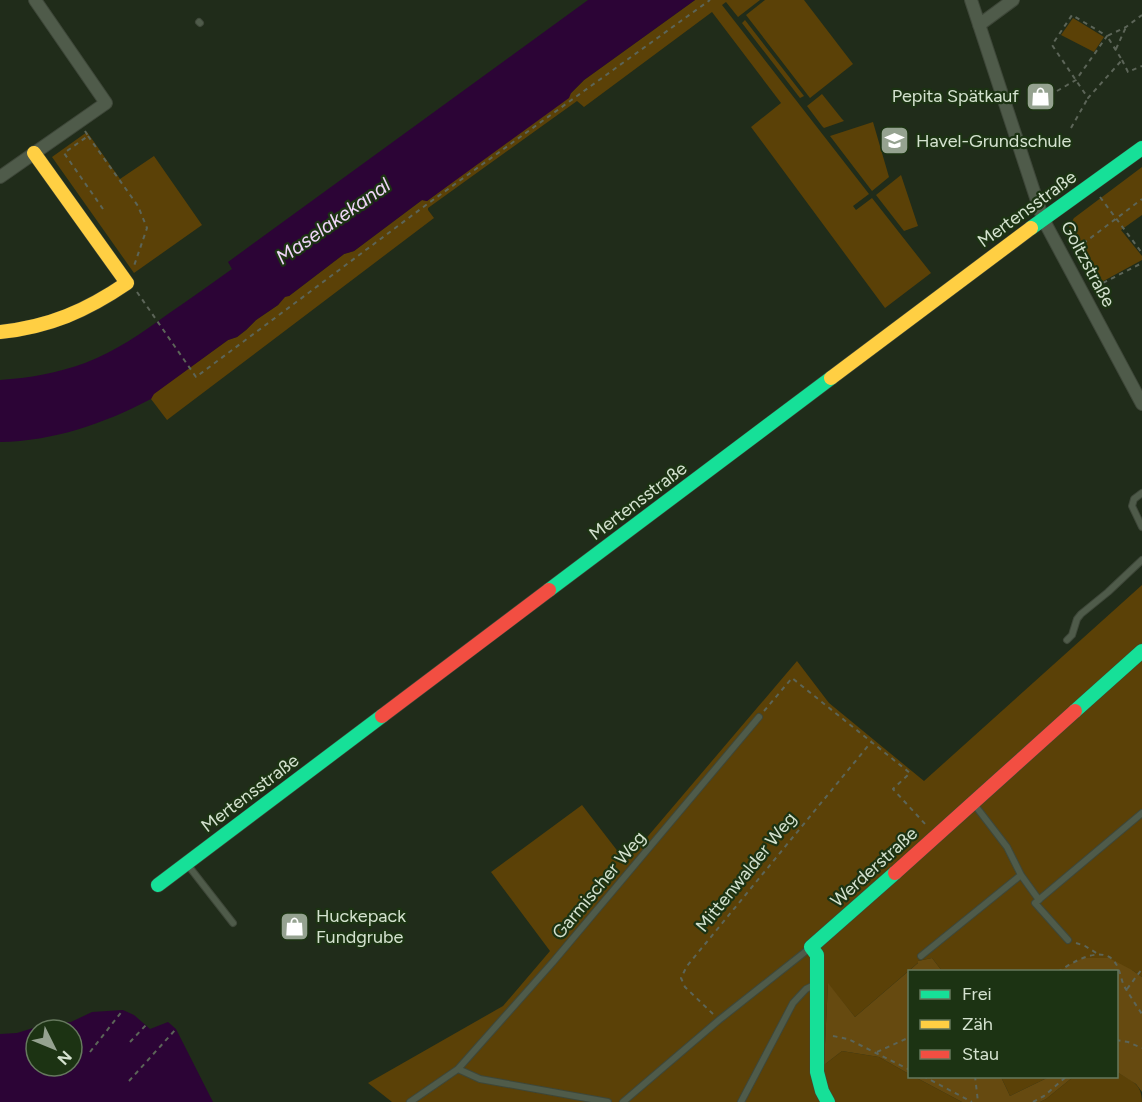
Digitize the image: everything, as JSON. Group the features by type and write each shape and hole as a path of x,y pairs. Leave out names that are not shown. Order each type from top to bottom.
{"street":[{"path":"0,177 106,103 35,0"},
{"name":"Goltzstraße","path":"971,0 1043,219 1142,404"},
{"path":"980,25 1013,0"},
{"name":"Mertensstraße","path":"158,885 1043,219 1142,148"},
{"path":"0,332 28,329 66,318 128,284 34,153"},
{"name":"Werderstraße","path":"811,947 1142,651"},
{"path":"811,947 817,955 817,1072 828,1102"}],"lane":[{"path":"1142,493 1134,499 1132,506 1142,527"},
{"path":"1067,640 1072,635 1081,614 1142,560"},
{"name":"Garmischer Weg","path":"410,1102 458,1069 554,962 759,717"},
{"path":"973,803 1007,847 1037,901 1068,940"},
{"path":"1037,901 1142,813"},
{"path":"186,864 233,923"},
{"path":"921,956 1022,875"},
{"name":"Werderstraße","path":"623,1102 719,1020 811,947"},
{"path":"741,1102 793,1003 816,984"},
{"path":"458,1069 480,1079 608,1102"},
{"path":"630,1095 636,1102"}],"path":[{"path":"79,121 138,206 147,228 128,284 196,377 426,205 710,0"},
{"path":"1088,98 1052,45 1072,15 1107,36 1128,72 1142,66"},
{"path":"1057,91 1076,80 1107,36 1126,27 1142,15"},
{"path":"1115,50 1126,27"},
{"path":"1071,128 1088,98 1122,60"},
{"path":"88,136 64,153 102,209"},
{"path":"1099,195 1142,252"},
{"path":"1076,249 1142,200"},
{"path":"1095,287 1142,263"},
{"path":"759,717 792,678 910,773 890,793"},
{"name":"Mittenwalder Weg","path":"719,1020 685,987 681,978 687,966 872,741"},
{"path":"893,789 936,836"},
{"path":"1068,940 1098,954"},
{"path":"1061,970 1083,957 1102,953 1110,957 1116,963 1127,989 1142,1014"},
{"path":"1127,989 1142,969"},
{"path":"90,1052 123,1010"},
{"path":"130,1042 146,1025"},
{"path":"129,1081 176,1029"},
{"path":"816,1033 848,1039 908,1069"},
{"path":"876,1053 908,1038"},
{"path":"1118,1040 1142,1048"},
{"path":"925,1078 972,1102"},
{"path":"975,1078 978,1102"},
{"path":"1033,1102 1066,1078"}],"shaded area":[{"path":"695,0 760,0 738,17 726,2 722,5 869,194 853,206 856,210 872,198 931,273 885,308 751,127 781,103 712,12 584,107 577,101 428,208 434,218 167,420 151,399 153,394 228,340 237,337 278,305 285,296 289,296 344,254 354,251 422,200 427,201 571,93 584,80"},
{"path":"765,0 804,0 853,64 810,98 746,15"},
{"path":"1073,18 1104,37 1094,52 1061,35"},
{"path":"745,20 804,96 800,98 742,23"},
{"path":"822,94 844,121 824,128 822,126 807,106"},
{"path":"873,122 889,177 872,191 830,136"},
{"path":"87,132 120,179 154,156 202,225 134,273 52,157"},
{"path":"1142,167 1142,215 1121,230 1142,256 1142,260 1098,284 1069,226 1074,218"},
{"path":"901,175 918,226 904,231 876,195"},
{"path":"1142,585 1142,977 1132,970 1067,966 1063,970 941,970 932,958 918,961 855,1017 828,984 824,1065 842,1051 879,1057 908,1073 908,1078 917,1078 962,1102 392,1102 368,1083 503,1006 550,951 491,872 582,805 626,862 797,661 829,703 924,781"},
{"path":"932,958 941,970 910,970 918,961"},
{"path":"1083,958 1109,958 1142,977 1142,1092 1136,1084 1118,1073 1118,970 1062,970"},
{"path":"908,972 908,1073 879,1057 842,1051 824,1065 828,983 855,1017"},
{"path":"1118,1073 1138,1087 1142,1102 1040,1102 1072,1078 1118,1078"},
{"path":"917,1078 1001,1078 1010,1096 1047,1078 1072,1078 1040,1102 962,1102"},
{"path":"1001,1078 1047,1078 1010,1096"}],"water":[{"name":"Maselakekanal","path":"588,0 695,0 584,80 569,98 427,201 422,200 354,251 344,254 285,297 237,337 228,340 154,394 151,399 78,430 40,438 0,442 0,380 75,367 107,353 138,335 232,269 228,262"},
{"path":"123,1010 134,1015 150,1029 168,1022 176,1029 213,1102 0,1102 0,1034 24,1031 24,1078 84,1078 84,1018 79,1018 92,1012"}],"traffic: fast":[{"path":"1031,228 1142,148"},
{"path":"549,590 831,378"},
{"path":"1075,711 1142,651"},
{"path":"158,885 382,716"},
{"path":"828,1102 822,1091 817,1072 817,955 811,947 895,873"}],"traffic: slow":[{"path":"0,332 51,322 97,302 127,283 34,153"},
{"path":"831,378 1031,228"}],"traffic: jam":[{"path":"382,716 549,590"},
{"path":"895,873 1075,711"}],"place":[{"name":"Pepita Spätkauf","path":"1040,96"},
{"name":"Havel-Grundschule","path":"895,141"},
{"name":"Huckepack Fundgrube","path":"295,926"}]}
